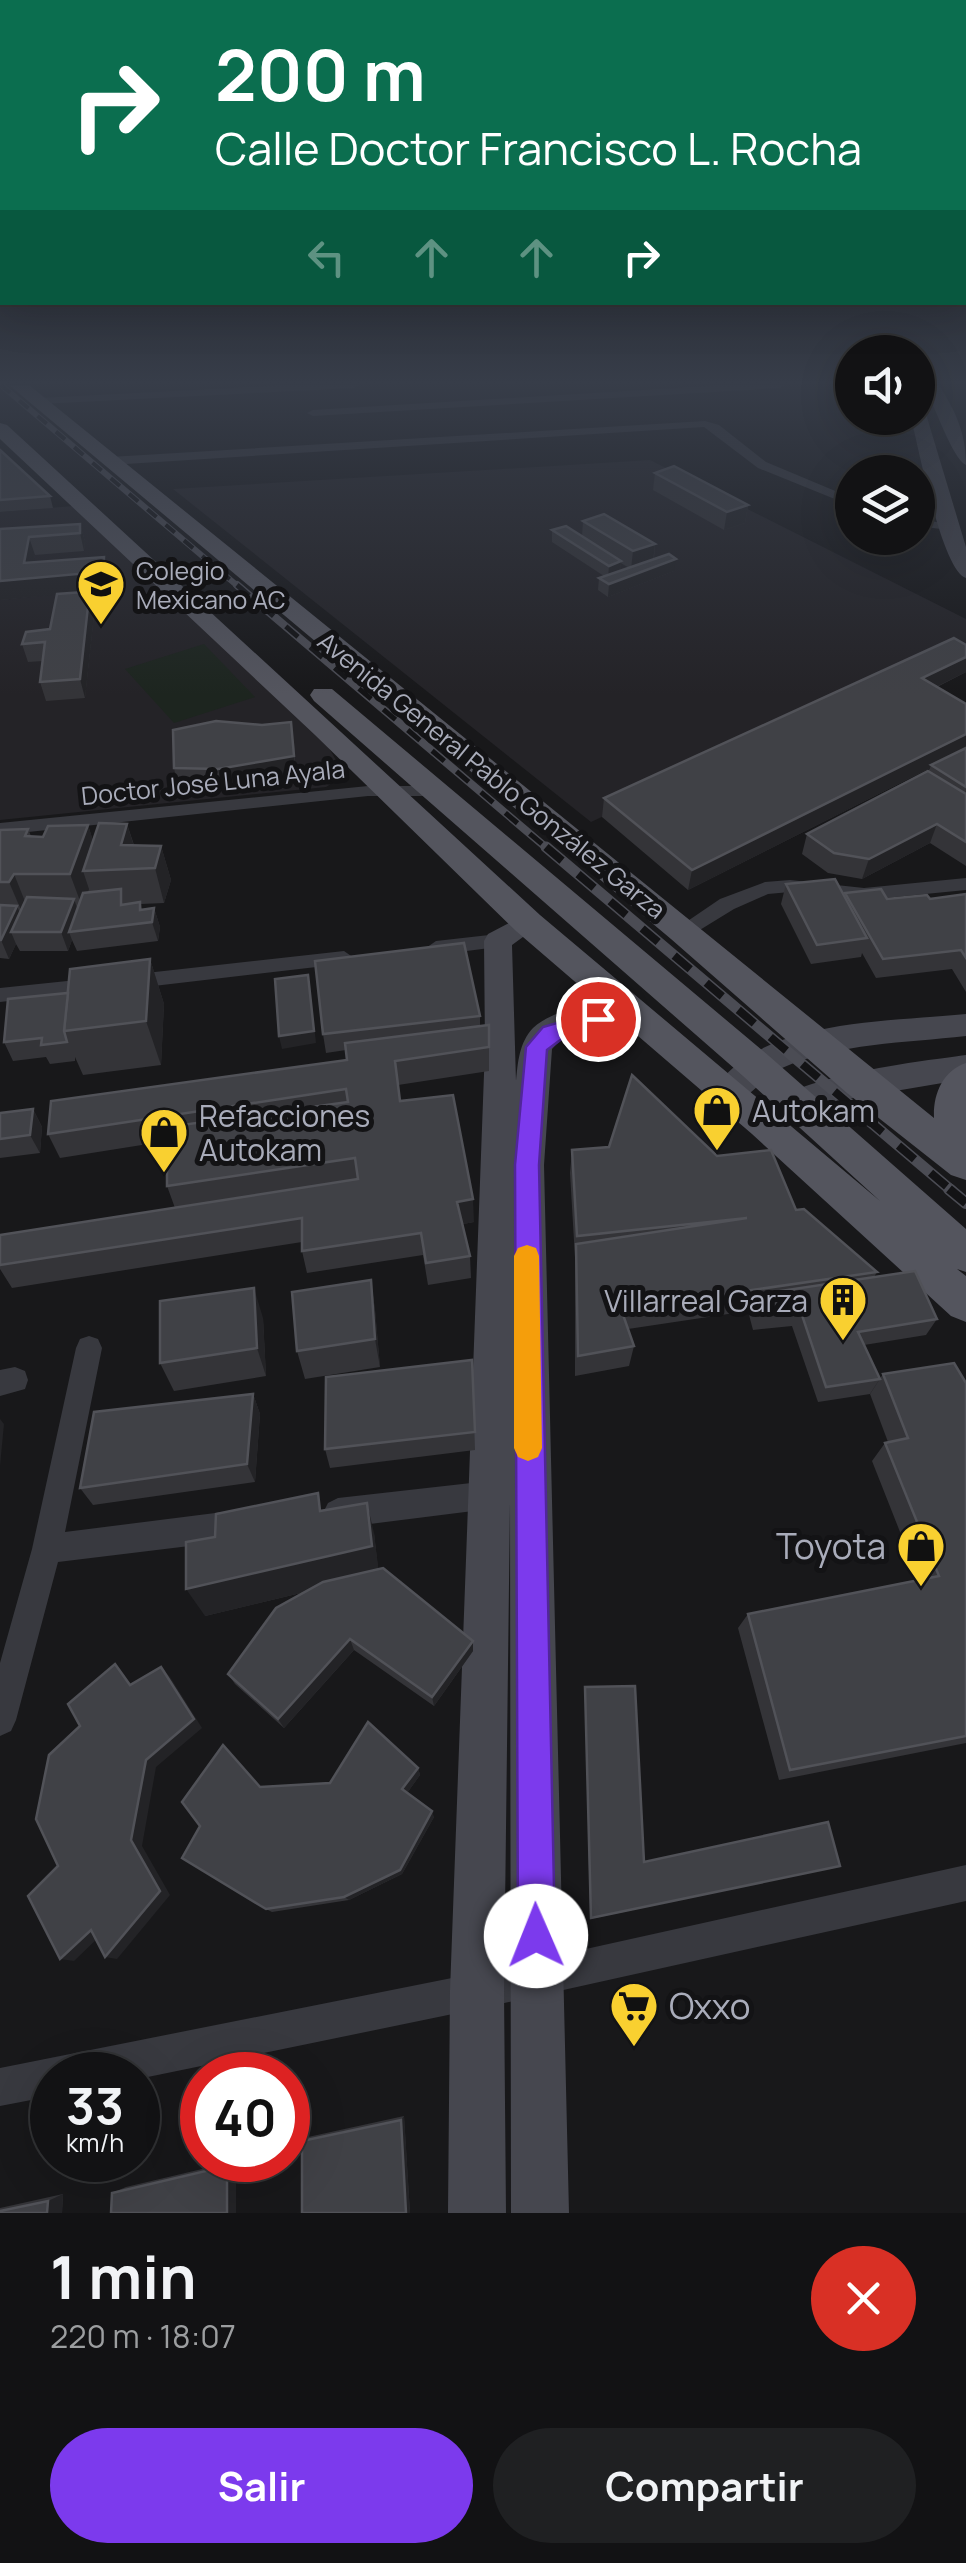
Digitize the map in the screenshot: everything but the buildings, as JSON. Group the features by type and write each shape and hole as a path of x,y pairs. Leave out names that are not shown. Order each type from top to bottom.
{"main road":[{"name":"Avenida General Pablo González Garza","path":"63,488 325,729 511,922 729,1093 780,1113 966,1254"},
{"name":"Avenida General Pablo González Garza","path":"88,488 432,790 756,1066 780,1113 966,1303"},
{"name":"Avenida General Pablo González Garza","path":"143,488 683,931 860,1083 966,1164"},
{"path":"511,922 540,912 582,945 648,1008 699,1044 756,1066 860,1083"},
{"path":"966,1077 958,1086 951,1115 966,1164"}],"street":[{"path":"939,488 966,572"},
{"path":"935,524 948,526"},
{"name":"Doctor José Luna Ayala","path":"0,829 386,790 432,790"},
{"path":"683,931 726,904 766,888 790,886 864,894 966,884"},
{"path":"409,951 511,922 519,1047 512,1164 509,1394 537,1975 540,2213"},
{"path":"0,996 370,955"},
{"path":"519,1047 579,1021 638,1018"},
{"path":"729,1093 756,1066 811,1042 966,1025"},
{"path":"780,1113 831,1088 966,1067"},
{"path":"0,1720 47,1549 90,1348"},
{"path":"477,2213 489,1495 509,1394"},
{"path":"47,1549 489,1495"},
{"path":"160,2055 966,1883"},
{"path":"0,2088 30,2082"}],"shaded area":[{"path":"706,488 966,619 966,648 591,822 173,489"},
{"name":"Colegio Mexicano AC","path":"73,506 325,741 337,762 339,779 326,787 0,820 0,512"},
{"path":"204,644 255,697 174,723 125,669"}],"railway":[{"path":"123,488 240,588"},
{"path":"237,585 549,850"},
{"path":"546,847 952,1191"},
{"path":"949,1189 966,1203"}],"slow traffic":[{"path":"527,1256 528,1448"}],"place":[{"name":"Colegio Mexicano AC","path":"101,626"},
{"name":"Autokam","path":"717,1152"},
{"name":"Refacciones Autokam","path":"164,1174"},
{"name":"Villarreal Garza","path":"843,1342"},
{"name":"Toyota","path":"921,1588"},
{"name":"Oxxo","path":"634,2048"}],"route":[{"path":"536,1936 527,1165 537,1047 551,1032 566,1025 598,1019"}]}
